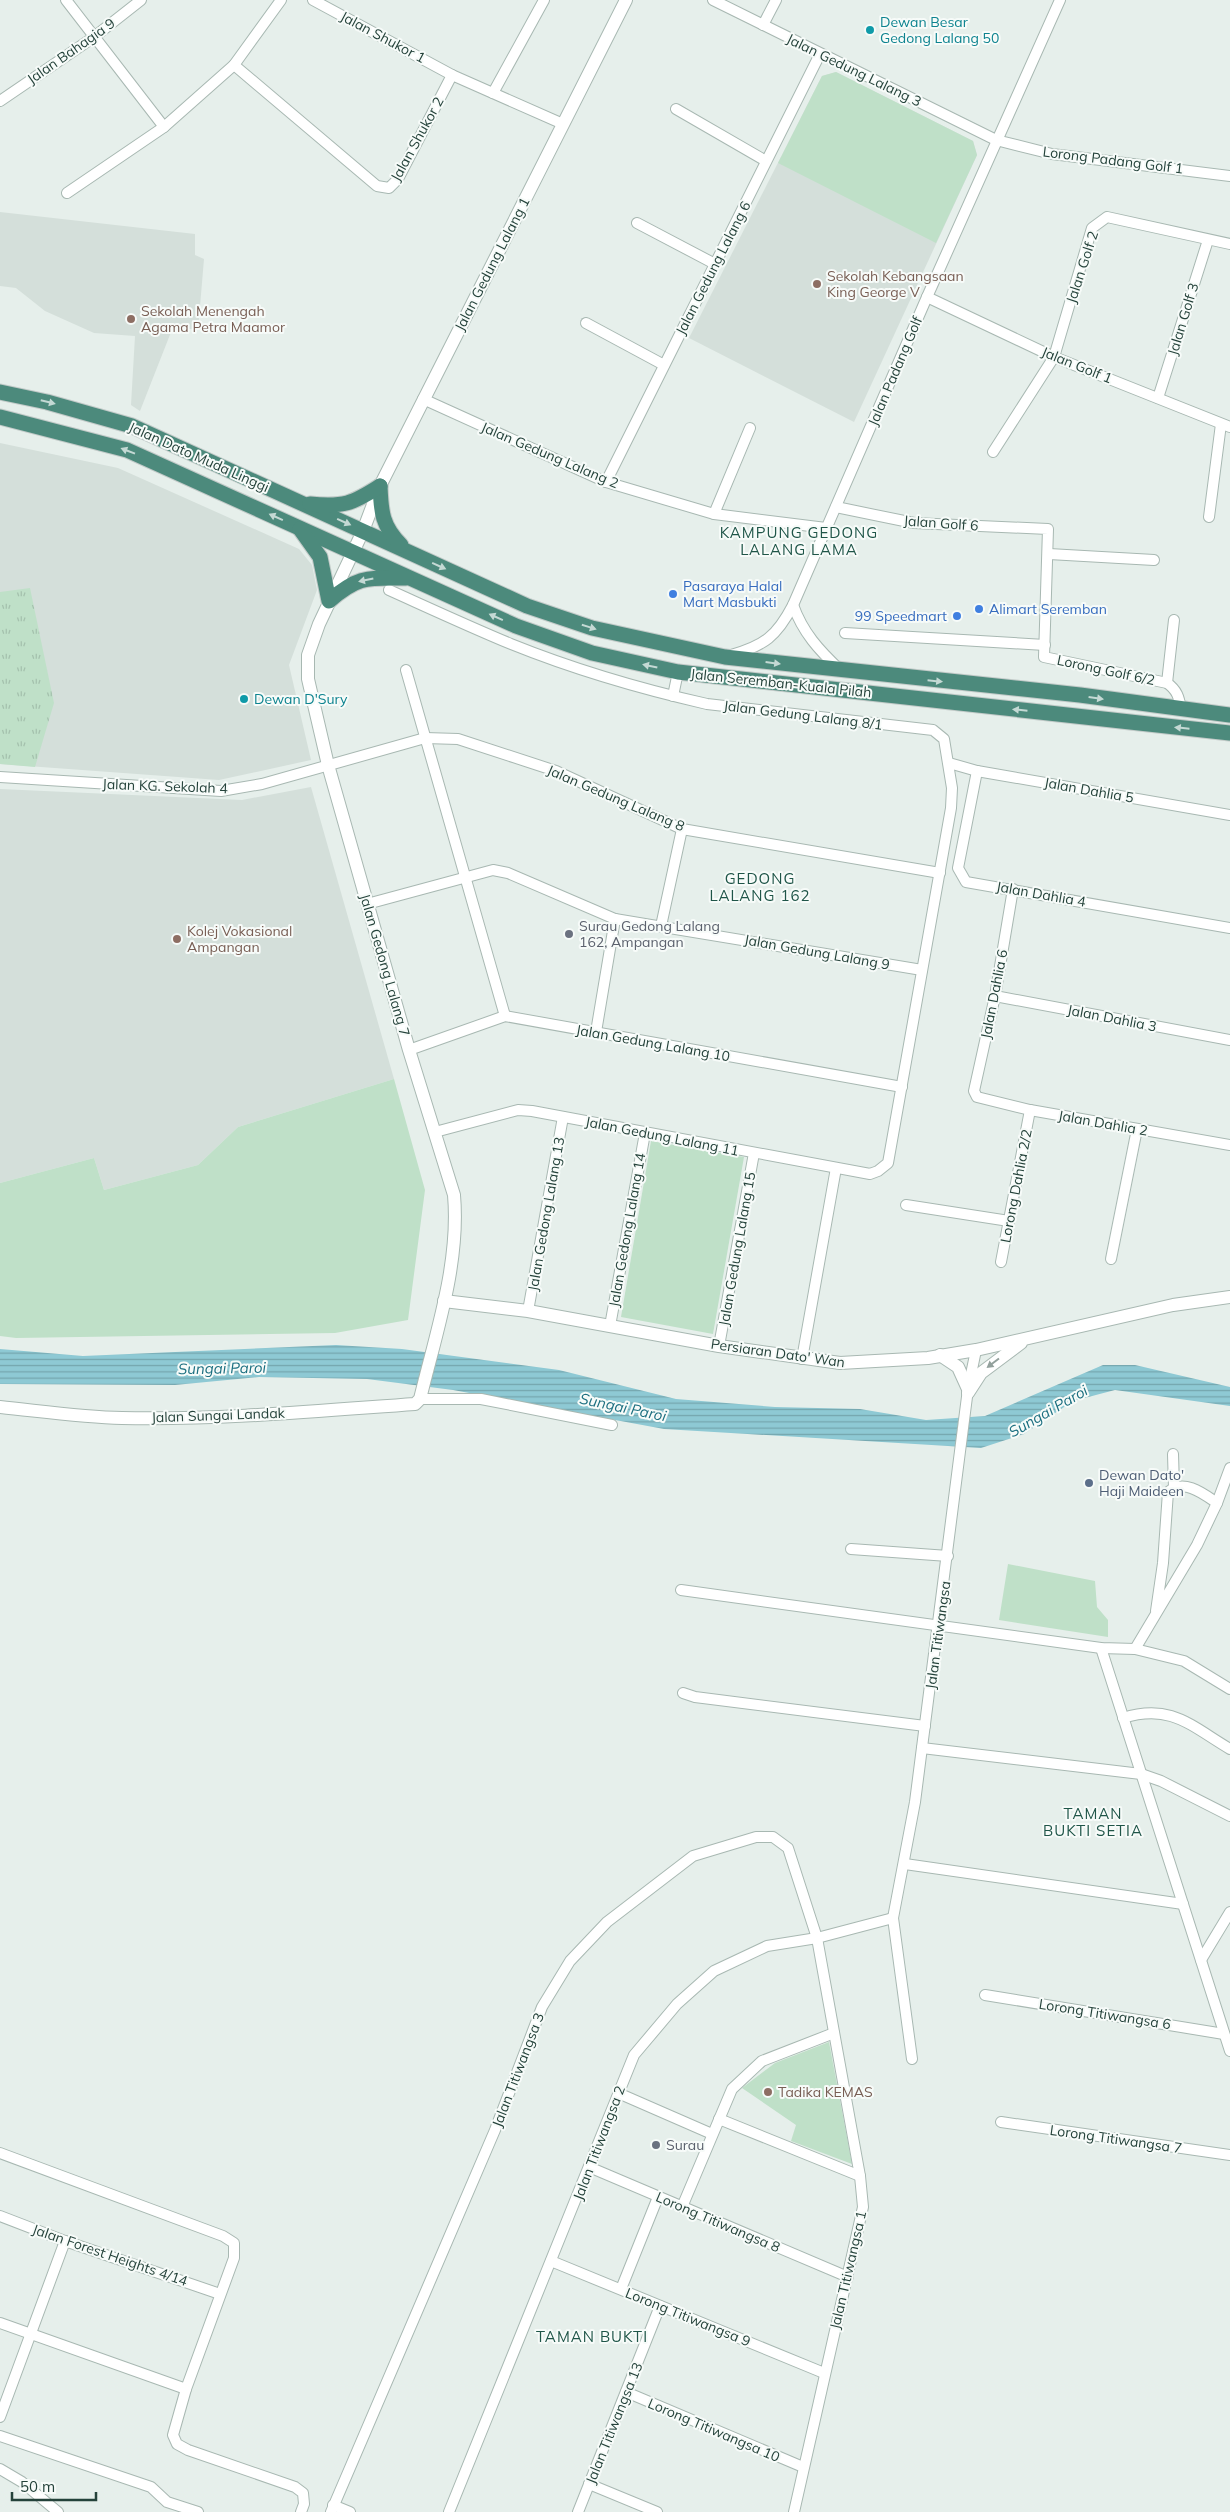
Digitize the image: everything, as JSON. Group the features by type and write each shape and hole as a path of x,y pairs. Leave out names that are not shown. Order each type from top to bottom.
{"highway":[{"name":"Jalan Dato Muda Linggi","path":"0,392 47,402 132,426 363,531"},
{"name":"Jalan Dato Muda Linggi","path":"0,417 126,450 353,552"},
{"path":"302,503 326,505 354,503 380,486"},
{"path":"380,486 381,513 389,533 408,552"},
{"path":"300,528 320,557 330,601 348,585 369,578 410,578"},
{"name":"Jalan Seremban-Kuala Pilah","path":"363,531 527,606 592,628 725,657 1080,696 1229,717"},
{"name":"Jalan Seremban-Kuala Pilah","path":"353,552 516,626 592,653 678,672 1230,734"}],"street":[{"path":"66,0 164,127"},
{"name":"Jalan Bahagia 9","path":"0,101 94,37 141,0"},
{"path":"67,193 164,127 234,65 281,0"},
{"name":"Jalan Shukor 1","path":"313,0 452,75"},
{"path":"494,93 544,0"},
{"name":"Jalan Gedung Lalang 1","path":"353,552 380,486 423,399 626,0"},
{"name":"Jalan Gedung Lalang 3","path":"713,0 996,140"},
{"path":"763,25 776,0"},
{"name":"Jalan Padang Golf","path":"725,657 750,650 770,640 784,623 926,297 1060,0"},
{"name":"Jalan Gedung Lalang 6","path":"606,482 820,54"},
{"name":"Jalan Shukor 2","path":"234,65 376,186 389,188 398,179 452,75"},
{"path":"452,75 563,124"},
{"path":"676,109 766,161"},
{"name":"Lorong Padang Golf 1","path":"996,140 1052,154 1230,176"},
{"name":"Jalan Golf 2","path":"993,452 1054,357 1092,228 1107,217 1230,244"},
{"path":"637,223 715,264"},
{"name":"Jalan Golf 3","path":"1158,398 1208,240"},
{"name":"Jalan Golf 1","path":"926,297 1054,357 1226,426"},
{"path":"586,323 664,365"},
{"name":"Jalan Gedung Lalang 2","path":"423,399 606,482 714,514 826,528"},
{"path":"1209,518 1226,426"},
{"path":"714,514 750,428"},
{"name":"Jalan Golf 6","path":"836,507 914,524 1048,529 1049,554"},
{"name":"Jalan Gedong Lalang 7","path":"353,552 308,655 308,679 328,765 367,904 409,1050 454,1195 456,1214 444,1301 420,1399"},
{"path":"845,633 1045,645 1049,554 1154,560"},
{"name":"Jalan Gedung Lalang 8/1","path":"388,590 512,644 580,668 673,696 707,704 933,730 944,739 949,762"},
{"path":"793,605 799,623 815,647 842,671"},
{"path":"1168,683 1174,620"},
{"name":"Lorong Golf 6/2","path":"1045,645 1044,657 1168,683 1179,696 1181,709"},
{"path":"406,670 505,1016"},
{"path":"673,696 678,672"},
{"name":"Jalan Gedung Lalang 8","path":"328,765 425,738 458,739 556,771 682,829 940,873"},
{"path":"902,1087 951,808 949,762"},
{"name":"Jalan Dahlia 5","path":"949,762 977,771 1230,815"},
{"name":"Jalan KG. Sekolah 4","path":"0,777 221,791 262,784 328,765"},
{"name":"Jalan Dahlia 4","path":"977,771 958,868 966,882 1230,928"},
{"path":"662,926 682,829"},
{"name":"Jalan Gedung Lalang 9","path":"367,904 493,870 508,873 616,918 922,970"},
{"name":"Jalan Dahlia 6","path":"977,1097 974,1091 995,996 1013,889"},
{"path":"596,1032 616,918"},
{"name":"Jalan Dahlia 3","path":"995,996 1230,1040"},
{"name":"Jalan Gedung Lalang 10","path":"409,1050 505,1016 902,1087"},
{"name":"Jalan Gedung Lalang 11","path":"435,1132 518,1110 870,1174 878,1171 888,1163 902,1087"},
{"name":"Jalan Dahlia 2","path":"977,1097 1030,1110 1230,1145"},
{"name":"Lorong Dahlia 2/2","path":"1001,1262 1030,1110"},
{"name":"Jalan Gedong Lalang 13","path":"528,1311 563,1117"},
{"path":"1111,1259 1138,1129"},
{"name":"Jalan Gedong Lalang 14","path":"610,1326 645,1133"},
{"name":"Jalan Gedung Lalang 15","path":"719,1346 754,1153"},
{"path":"802,1359 836,1168"},
{"path":"906,1205 1009,1221"},
{"name":"Persiaran Dato' Wan","path":"444,1301 528,1311 719,1346 840,1363 940,1355 976,1350 1173,1305 1230,1297"},
{"path":"968,1391 981,1373 1025,1340"},
{"name":"Jalan Titiwangsa","path":"912,2059 893,1918 904,1864 922,1748 968,1391 976,1350"},
{"path":"940,1355 958,1367 968,1391"},
{"path":"420,1399 481,1399 612,1426"},
{"name":"Jalan Sungai Landak","path":"0,1407 118,1418 152,1418 321,1411 415,1404 420,1399"},
{"path":"1156,1611 1163,1563 1168,1495 1174,1488 1173,1454"},
{"path":"1135,1649 1156,1611 1197,1546 1217,1503 1230,1468"},
{"path":"1174,1488 1187,1487 1198,1490 1217,1503"},
{"path":"851,1549 948,1556"},
{"path":"681,1590 1101,1648 1135,1649 1184,1661 1230,1689"},
{"path":"1101,1648 1230,2051"},
{"path":"683,1693 695,1697 925,1726"},
{"path":"1123,1718 1142,1712 1172,1715 1230,1749"},
{"path":"922,1748 1141,1774 1160,1781 1230,1816"},
{"name":"Jalan Titiwangsa 3","path":"332,2509 495,2130 542,2007 570,1960 607,1922 693,1856 756,1837 773,1838 788,1848 817,1938"},
{"path":"904,1864 1183,1904"},
{"path":"1201,1960 1230,1912"},
{"name":"Jalan Titiwangsa 2","path":"449,2512 634,2055 677,2004 714,1972 767,1946 817,1938 893,1918"},
{"name":"Jalan Titiwangsa 1","path":"794,2512 863,2207 860,2176 817,1938"},
{"name":"Lorong Titiwangsa 6","path":"986,1995 1224,2034"},
{"path":"682,2207 732,2089 762,2061 834,2033"},
{"path":"618,2093 712,2134"},
{"path":"719,2119 860,2176"},
{"name":"Lorong Titiwangsa 7","path":"1001,2122 1230,2155"},
{"path":"0,2153 223,2236 234,2243 234,2258 186,2389 173,2435 177,2444 295,2487 303,2493 304,2504 301,2512"},
{"name":"Lorong Titiwangsa 8","path":"590,2167 848,2277"},
{"path":"621,2289 658,2197"},
{"name":"Jalan Forest Heights 4/14","path":"0,2216 66,2241 220,2294"},
{"path":"0,2417 66,2241"},
{"name":"Lorong Titiwangsa 9","path":"551,2261 824,2373"},
{"name":"Jalan Titiwangsa 13","path":"578,2512 660,2306"},
{"path":"0,2323 186,2389"},
{"name":"Lorong Titiwangsa 10","path":"626,2392 803,2467"},
{"path":"0,2436 151,2488 167,2502 198,2512"},
{"path":"0,2469 22,2482 58,2512"},
{"path":"589,2484 656,2512"},
{"path":"332,2509 350,2512"}],"shaded area":[{"name":"Sekolah Kebangsaan King George V","path":"836,72 973,141 977,155 854,422 689,338 822,76"},
{"name":"Sekolah Menengah Agama Petra Maamor","path":"0,212 195,234 195,255 204,259 198,330 173,327 140,411 131,405 135,336 94,333 45,311 16,288 0,286"},
{"path":"0,443 118,468 299,549 312,565 317,590 289,665 311,760 219,780 0,764"},
{"name":"Kolej Vokasional Ampangan","path":"311,787 394,1079 238,1127 198,1165 104,1190 94,1158 0,1183 0,789 242,800"}],"green space":[{"path":"836,72 973,141 977,155 936,243 778,163 822,76"},
{"path":"30,588 54,703 35,767 0,764 0,592"},
{"path":"394,1079 425,1190 408,1320 335,1333 16,1338 0,1336 0,1183 94,1158 104,1190 198,1165 238,1127"},
{"path":"651,1141 744,1157 713,1334 621,1317"},
{"path":"1008,1564 1095,1581 1097,1607 1108,1620 1108,1637 999,1620"},
{"path":"829,2042 852,2164 791,2141 796,2125 742,2088 775,2063"}],"water":[{"name":"Sungai Paroi","path":"336,1345 402,1349 559,1370 676,1399 775,1407 860,1409 926,1420 985,1416 1103,1365 1135,1365 1230,1387 1230,1406 1115,1390 1073,1401 1024,1434 981,1448 664,1429 453,1390 367,1379 259,1377 175,1385 0,1384 0,1349 83,1356"}],"place":[{"name":"Dewan Besar Gedong Lalang 50","path":"870,30"},
{"name":"Sekolah Kebangsaan King George V","path":"817,284"},
{"name":"Sekolah Menengah Agama Petra Maamor","path":"131,319"},
{"name":"Pasaraya Halal Mart Masbukti","path":"673,594"},
{"name":"Alimart Seremban","path":"979,609"},
{"name":"99 Speedmart","path":"957,616"},
{"name":"Dewan D'Sury","path":"244,699"},
{"name":"Surau Gedong Lalang 162, Ampangan","path":"569,934"},
{"name":"Kolej Vokasional Ampangan","path":"177,939"},
{"name":"Dewan Dato' Haji Maideen","path":"1089,1483"},
{"name":"Tadika KEMAS","path":"768,2092"},
{"name":"Surau","path":"656,2145"}],"district":[{"name":"KAMPUNG GEDONG LALANG LAMA","path":"799,540"},
{"name":"GEDONG LALANG 162","path":"760,886"},
{"name":"TAMAN BUKTI SETIA","path":"1093,1822"},
{"name":"TAMAN BUKTI","path":"592,2336"}]}
